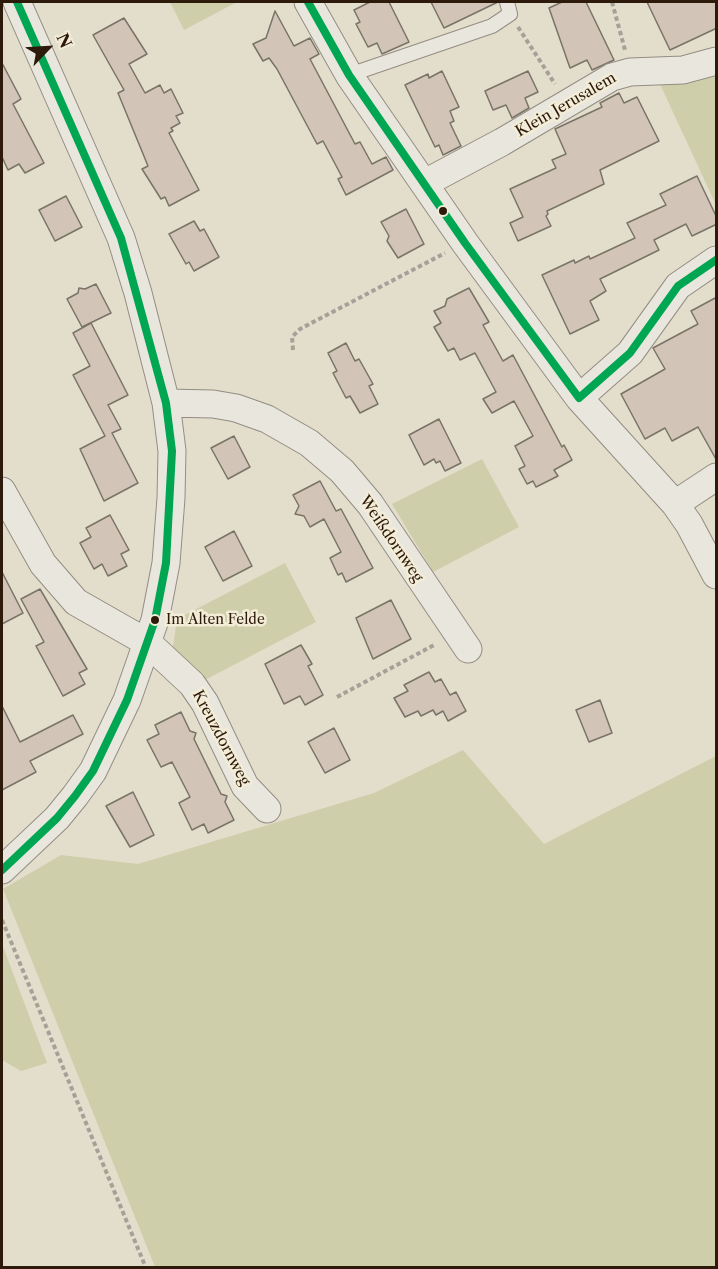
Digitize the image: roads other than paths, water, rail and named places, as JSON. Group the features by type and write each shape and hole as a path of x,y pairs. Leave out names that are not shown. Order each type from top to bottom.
{"street":[{"path":"2,870 57,818 93,771 127,700 148,643 166,563 171,509 172,451 166,403 121,238 17,2"},
{"path":"308,2 349,75 465,243 579,398 675,504 717,575"},
{"name":"Klein Jerusalem","path":"425,183 612,77 630,72 683,70 717,61"},
{"path":"579,398 630,353 678,286 717,260"},
{"name":"Weißdornweg","path":"166,403 213,404 236,408 267,418 309,443 342,471 370,504 461,642"},
{"path":"675,504 717,477"},
{"name":"Kreuzdornweg","path":"2,491 43,564 76,602 148,643 192,684 205,703 245,786 267,809"}],"lane":[{"path":"349,75 492,26 508,8"}],"place":[{"name":"Im Alten Felde","path":"155,620"}]}
